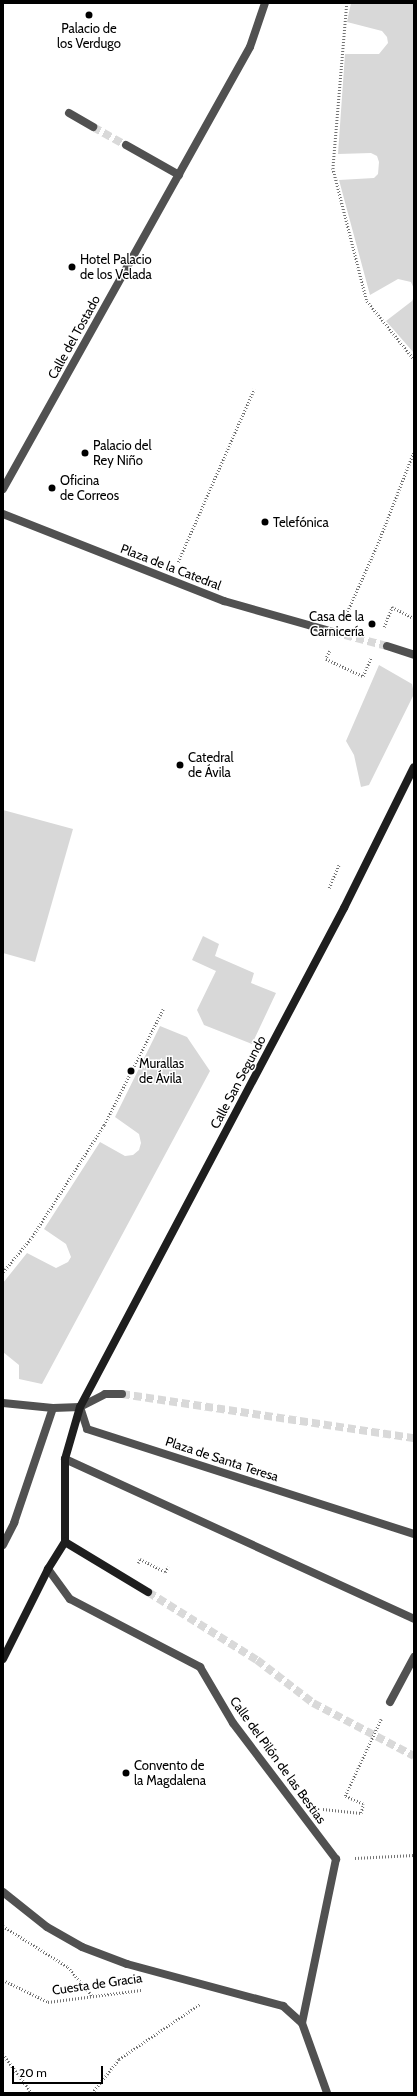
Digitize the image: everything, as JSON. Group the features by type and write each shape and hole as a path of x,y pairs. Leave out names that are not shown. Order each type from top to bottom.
{"street":[{"name":"Calle del Tostado","path":"3,489 250,47 265,3"},
{"path":"69,113 93,127"},
{"path":"126,145 179,175"},
{"name":"Plaza de la Catedral","path":"3,514 224,601 333,632"},
{"path":"387,646 414,655"},
{"name":"Calle San Segundo","path":"65,1542 65,1459 80,1407 344,908 414,767"},
{"path":"3,1403 54,1408 80,1407 105,1394 122,1394"},
{"name":"Plaza de Santa Teresa","path":"80,1407 87,1429 414,1534"},
{"path":"3,1545 14,1523 54,1408"},
{"path":"65,1459 414,1619"},
{"path":"3,1659 48,1570 65,1542 148,1592"},
{"name":"Calle del Pilón de las Bestias","path":"48,1570 70,1599 200,1666 233,1723 336,1859"},
{"path":"390,1702 414,1657"},
{"path":"302,2023 336,1859"},
{"path":"3,1892 47,1926 82,1947 127,1964 283,2006 302,2023 327,2093"}],"path":[{"path":"347,3 333,168 367,301 414,359"},
{"path":"170,580 254,389"},
{"path":"343,623 378,543 414,451"},
{"path":"383,630 392,607 414,618"},
{"path":"333,645 326,660 363,676 374,652"},
{"path":"329,888 339,865"},
{"path":"3,1272 32,1237 104,1125 163,1009"},
{"path":"140,1559 166,1572 168,1567"},
{"path":"323,1809 361,1813 363,1804 345,1796 390,1702"},
{"path":"336,1859 414,1855"},
{"path":"3,1926 68,1967 92,1996"},
{"name":"Cuesta de Gracia","path":"3,1980 48,2002 143,1989 173,1976"},
{"path":"92,2093 119,2059 224,1989"},
{"path":"3,2054 32,2093"}],"shaded area":[{"path":"351,3 414,3 414,289 411,282 398,279 370,295 339,180 374,178 378,174 379,162 377,156 371,153 338,154 345,54 379,54 388,43 387,37 382,31 347,22"},
{"path":"414,297 414,353 386,321 412,301"},
{"path":"379,665 412,684 414,694 369,785 361,787 354,755 346,741"},
{"path":"3,810 73,829 35,962 3,953"},
{"path":"203,936 219,944 215,956 254,973 251,983 276,993 252,1044 204,1025 197,1010 216,971 192,960"},
{"path":"160,1026 187,1037 210,1071 42,1384 19,1379 19,1365 3,1352 3,1283 27,1253 56,1268 68,1262 71,1257 66,1244 44,1229 100,1142 125,1156 133,1155 139,1150 141,1143 139,1134 115,1117"}],"tunnel":[{"path":"93,127 126,145"},
{"path":"333,632 387,646"},
{"path":"122,1394 414,1438"},
{"path":"148,1592 257,1660 313,1703 414,1756"}],"place":[{"name":"Palacio de los Verdugo","path":"89,15"},
{"name":"Hotel Palacio de los Velada","path":"72,267"},
{"name":"Palacio del Rey Niño","path":"85,453"},
{"name":"Oficina de Correos","path":"52,488"},
{"name":"Telefónica","path":"265,522"},
{"name":"Casa de la Carnicería","path":"372,624"},
{"name":"Catedral de Ávila","path":"180,765"},
{"name":"Murallas de Ávila","path":"131,1071"},
{"name":"Convento de la Magdalena","path":"126,1773"}]}
